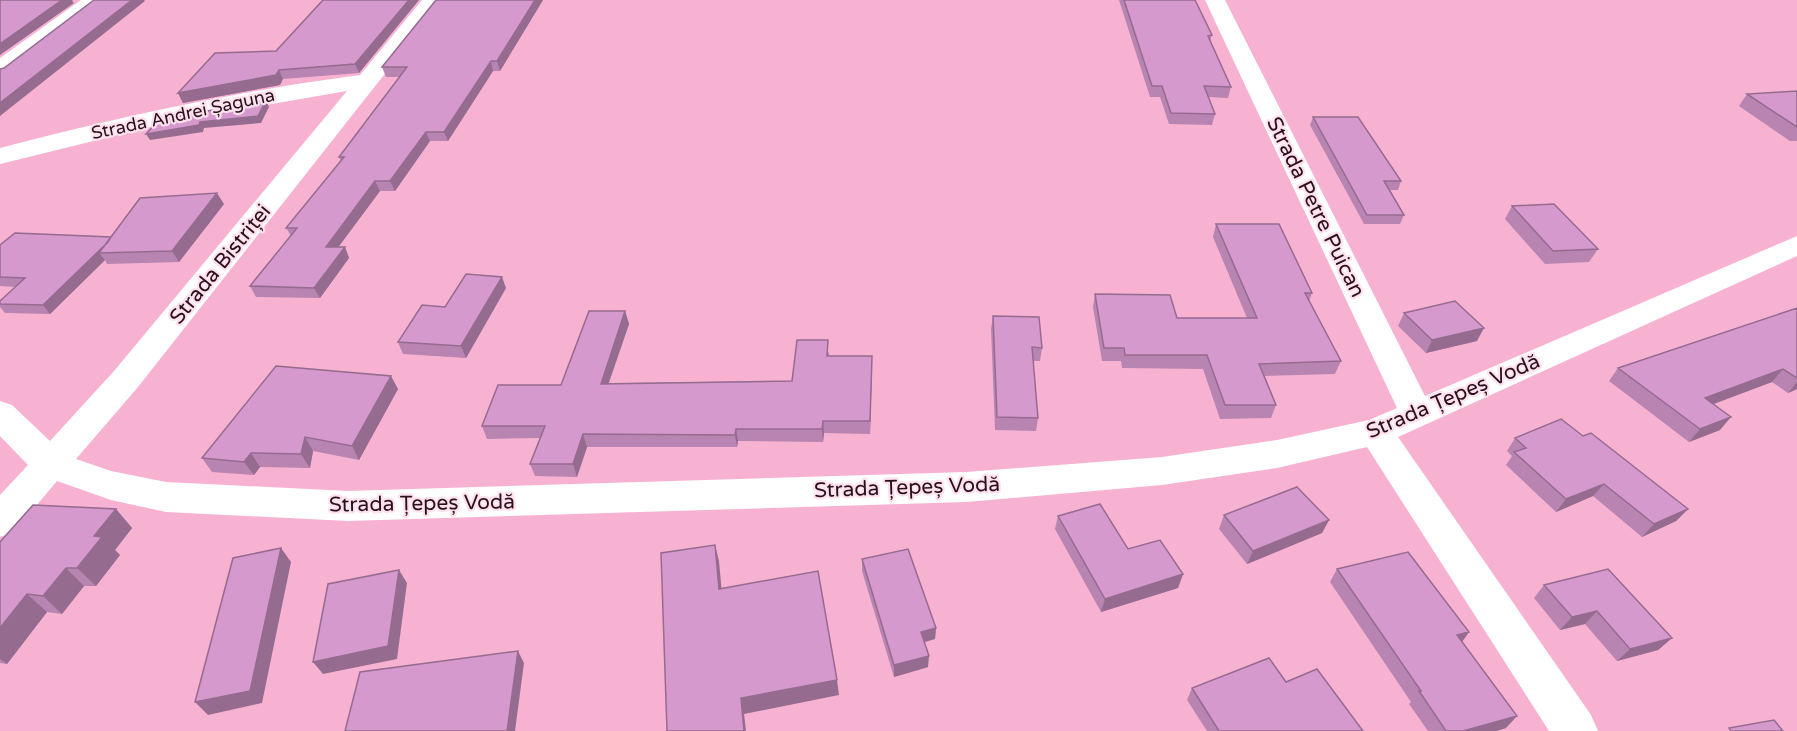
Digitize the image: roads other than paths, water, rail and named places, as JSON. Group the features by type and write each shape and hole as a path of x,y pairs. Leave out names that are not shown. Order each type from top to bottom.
{"street":[{"path":"0,69 94,0"},
{"name":"Strada Bistriței","path":"0,521 126,379 433,0"},
{"name":"Strada Petre Puican","path":"1215,0 1417,414"},
{"name":"Strada Andrei Șaguna","path":"0,156 63,139 208,107 369,81"},
{"name":"Strada Țepeș Vodă","path":"0,414 51,465 111,485 166,496 262,503 348,506 966,487 1162,471 1277,454 1376,432 1797,245"},
{"path":"1376,432 1575,731"}]}
